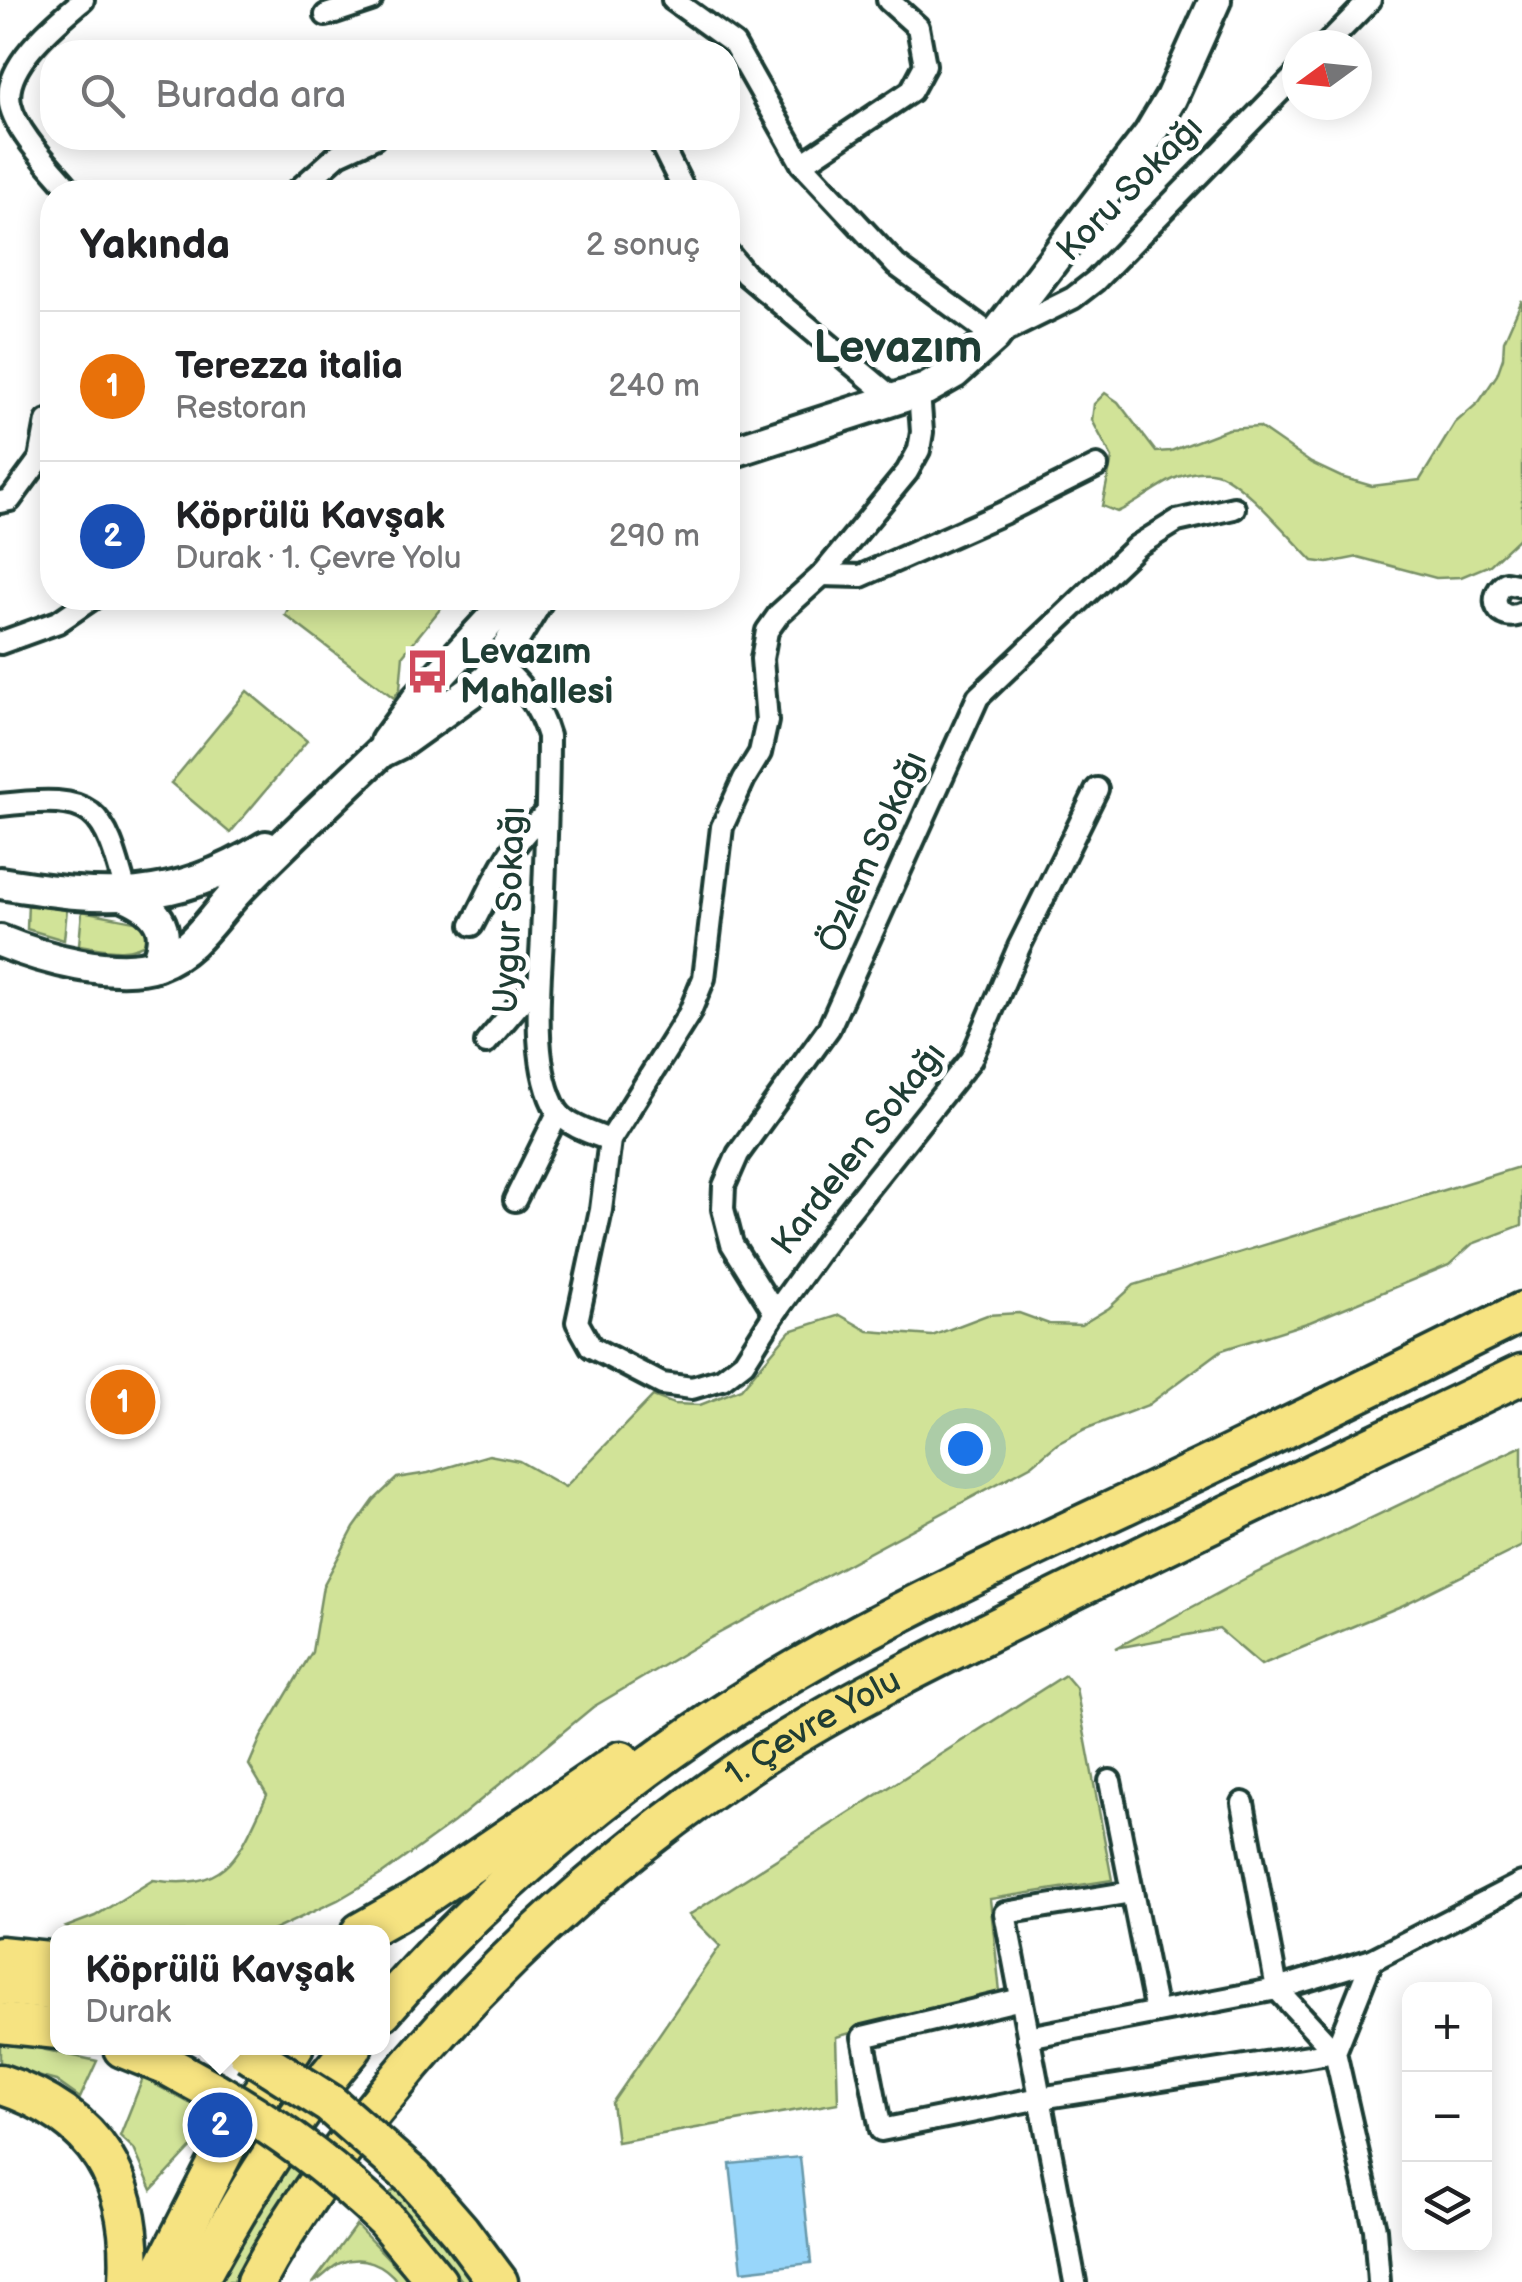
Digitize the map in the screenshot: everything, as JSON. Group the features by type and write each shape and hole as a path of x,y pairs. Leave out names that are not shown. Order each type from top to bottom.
{"highway":[{"name":"1. Çevre Yolu","path":"390,2003 452,1936 533,1862 634,1780 792,1672 920,1602 1522,1312"},
{"name":"1. Çevre Yolu","path":"256,2282 306,2200 367,2117 466,2001 521,1946 627,1854 746,1766 875,1689 1522,1374"},
{"path":"373,1925 416,1901 609,1768 699,1715 792,1672"},
{"path":"390,1928 416,1901"},
{"path":"0,1956 50,1961"},
{"path":"0,1985 50,1990"},
{"path":"0,2023 50,2028"},
{"path":"139,2055 215,2092 337,2174 385,2219 436,2282"},
{"path":"251,2055 330,2104 413,2177 460,2230 498,2282"},
{"path":"157,2282 232,2135 289,2055"},
{"path":"196,2282 228,2224 298,2116 346,2055"},
{"path":"0,2084 35,2096 62,2114 88,2136 101,2154 120,2184 124,2202 131,2240 129,2282"}],"street":[{"path":"62,180 33,145 10,108 9,92 18,68 45,32 82,0"},
{"path":"326,15 372,0"},
{"path":"673,0 728,40"},
{"path":"802,164 910,91 925,66 918,27 888,0"},
{"path":"740,55 802,164 896,265 994,337 1149,134 1171,98 1214,0"},
{"path":"1341,30 1370,0"},
{"name":"Koru Sokağı","path":"740,449 907,396 954,374 994,337 1073,298 1095,281 1282,89"},
{"path":"310,180 348,150"},
{"path":"664,150 679,180"},
{"path":"516,1200 558,1113 610,1140 689,1014 704,978 722,827 760,753 767,720 762,659 767,632 779,614 822,575 907,472 919,450 922,432 907,396 740,268"},
{"path":"0,502 10,500 40,459"},
{"path":"822,575 861,576 1097,466"},
{"name":"Özlem Sokağı","path":"774,1314 732,1244 723,1209 724,1186 738,1154 829,1028 978,697 1137,546 1177,521 1234,508"},
{"path":"1522,586 1506,583 1495,597 1495,604 1505,616 1522,613"},
{"path":"0,643 58,622 76,610"},
{"path":"381,752 391,731 500,610"},
{"path":"0,942 54,958 130,969 155,965 174,956 381,752 489,679 531,610"},
{"path":"478,635 501,662"},
{"name":"Uygur Sokağı","path":"501,662 524,686 541,713 548,736 539,1032 546,1078 558,1113"},
{"path":"451,664 462,681 474,690"},
{"name":"Kardelen Sokağı","path":"610,1140 601,1210 577,1322 591,1347 662,1384 692,1388 722,1379 744,1362 840,1224 971,1059 1019,947 1097,789"},
{"path":"0,806 44,800 74,802 94,813 108,831 127,896 142,903 163,930 165,947 155,965"},
{"path":"472,924 512,849 528,827 545,815"},
{"path":"0,882 127,896 160,890 214,875 303,826"},
{"path":"160,890 180,900 205,929"},
{"path":"486,1044 538,982"},
{"path":"1110,1781 1156,2012"},
{"path":"1243,1803 1276,1989 1335,2052 1375,2229 1379,2282"},
{"path":"1028,2037 1276,1989 1372,1960 1522,1882"},
{"path":"1075,2282 1005,1912 1132,1892"},
{"path":"1335,2052 1372,1960"},
{"path":"1021,1999 862,2038 880,2130 1040,2098 1335,2052"}],"green space":[{"path":"1522,300 1522,535 1490,565 1461,577 1436,578 1358,557 1328,563 1313,561 1239,486 1211,472 1178,477 1117,512 1102,506 1112,458 1092,420 1094,404 1105,393 1118,402 1156,452 1171,451 1228,429 1259,427 1311,463 1341,477 1372,486 1420,480 1455,423 1479,402 1497,375 1504,341"},
{"path":"287,610 439,610 403,655 400,689 394,698 285,615"},
{"path":"247,691 307,741 230,833 171,783"},
{"path":"28,902 67,908 64,940 27,929"},
{"path":"82,911 145,923 150,932 148,941 124,950 79,945"},
{"path":"1522,1166 1522,1225 1472,1244 1449,1265 1310,1322 1222,1350 1148,1405 1085,1429 1057,1444 1032,1465 701,1643 593,1707 454,1822 338,1900 285,1925 71,1925 95,1916 153,1880 179,1882 215,1874 239,1851 267,1795 249,1765 261,1737 312,1652 323,1586 354,1528 374,1500 397,1478 489,1455 519,1461 565,1487 653,1396 674,1404 700,1405 741,1389 790,1331 840,1315 868,1331 932,1336 987,1315 1019,1313 1049,1324 1081,1325 1109,1308 1134,1285"},
{"path":"1522,1446 1522,1546 1401,1606 1261,1665 1219,1629 1116,1648 1250,1576"},
{"path":"1065,1675 1076,1688 1112,1880 990,1899 1000,1992 836,2037 838,2103 617,2142 612,2103 720,1946 689,1915"},
{"path":"0,2040 50,2051 50,2055 97,2061 80,2098 56,2081 0,2066"},
{"path":"143,2078 217,2118 199,2146 195,2144 152,2190 134,2149 120,2136"},
{"path":"290,2165 302,2175 235,2282 219,2282"},
{"path":"400,2185 487,2282 463,2282 431,2241 386,2196"},
{"path":"356,2225 411,2282 398,2282 380,2266 365,2260 349,2260 314,2282"}],"water":[{"path":"800,2157 811,2263 742,2271 730,2164"}],"place":[{"name":"Levazım Mahallesi","path":"427,672"},
{"name":"Terezza italia","path":"123,1402"},
{"name":"Köprülü Kavşak","path":"220,2125"}],"district":[{"name":"Levazım","path":"898,348"}]}
